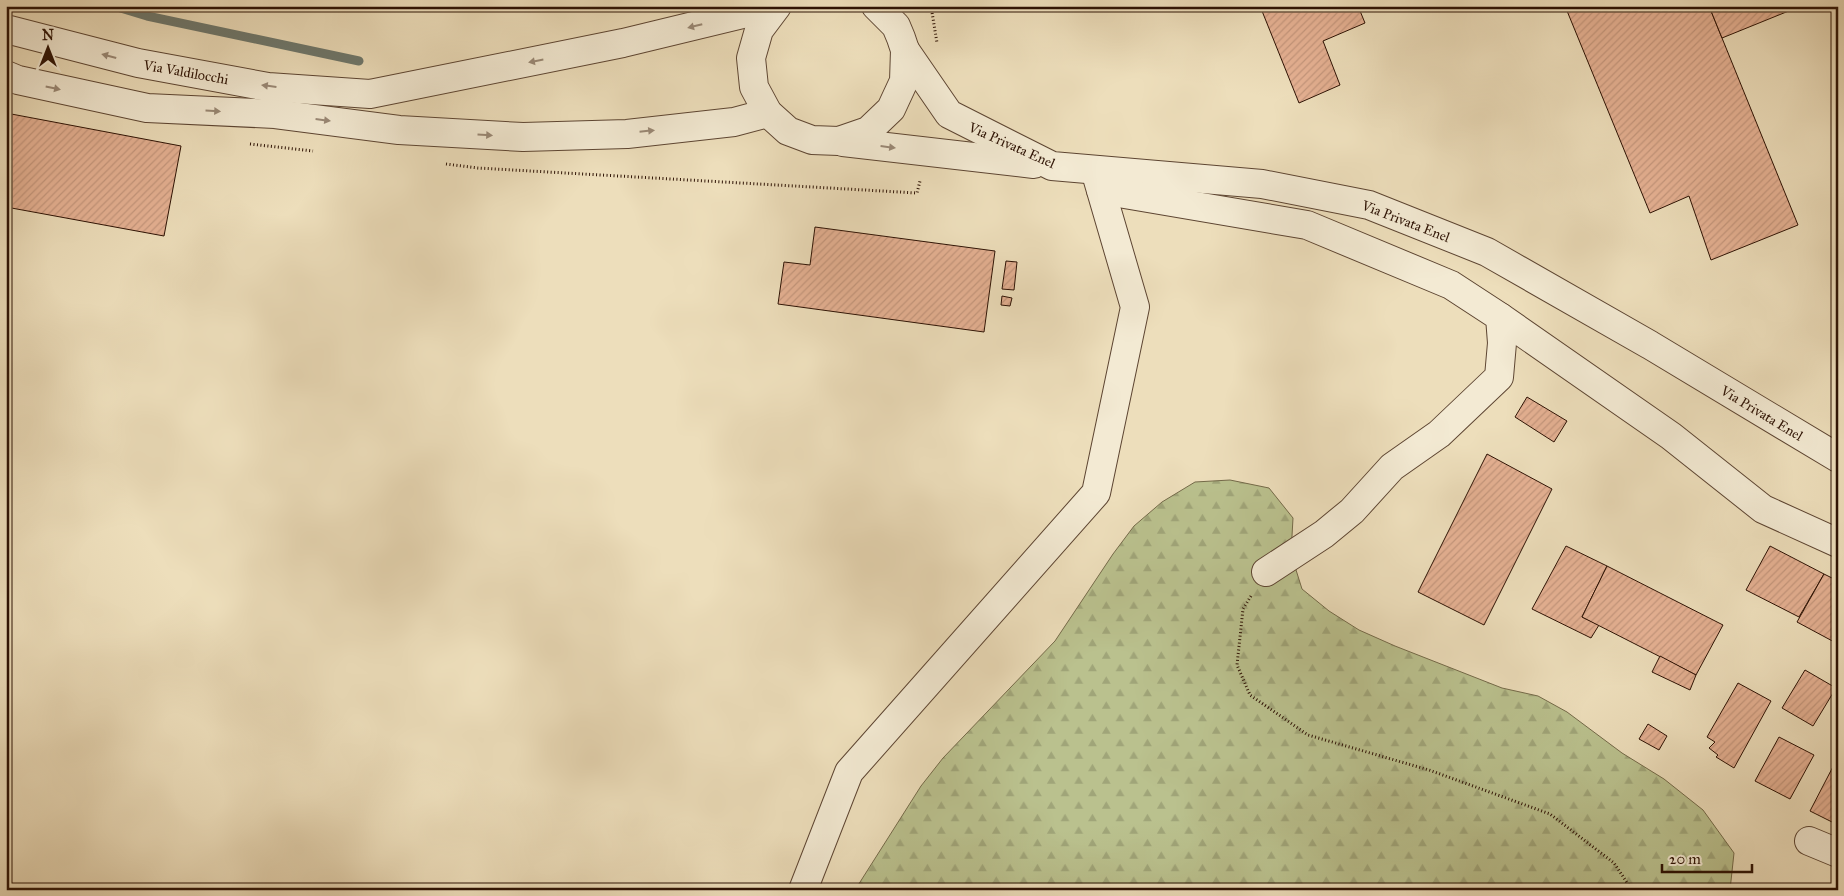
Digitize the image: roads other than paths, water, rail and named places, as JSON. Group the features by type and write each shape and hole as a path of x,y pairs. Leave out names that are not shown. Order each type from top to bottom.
{"street":[{"name":"Via Valdilocchi","path":"6,28 138,63 259,85 370,94 623,43 776,6"},
{"path":"776,6 759,30 751,58 754,87 768,113 788,130 812,140 839,141 1052,166"},
{"name":"Via Privata Enel","path":"876,6 900,28 949,114 1052,166 1098,180 1262,184 1369,205 1487,252 1650,345 1838,458"},
{"path":"839,141 868,130 891,110 904,81 900,28"},
{"path":"6,75 18,80 147,108 275,114 399,130 523,137 627,134 734,122 768,113"},
{"path":"803,890 849,772 1096,493 1135,308 1098,180 1307,225 1451,285 1671,436 1763,509 1838,543"},
{"path":"1266,572 1324,534 1352,511 1392,467 1438,434 1499,377 1502,343 1500,317"},
{"path":"1809,842 1838,853"}],"waterway":[{"path":"114,6 147,16 359,61"}]}
